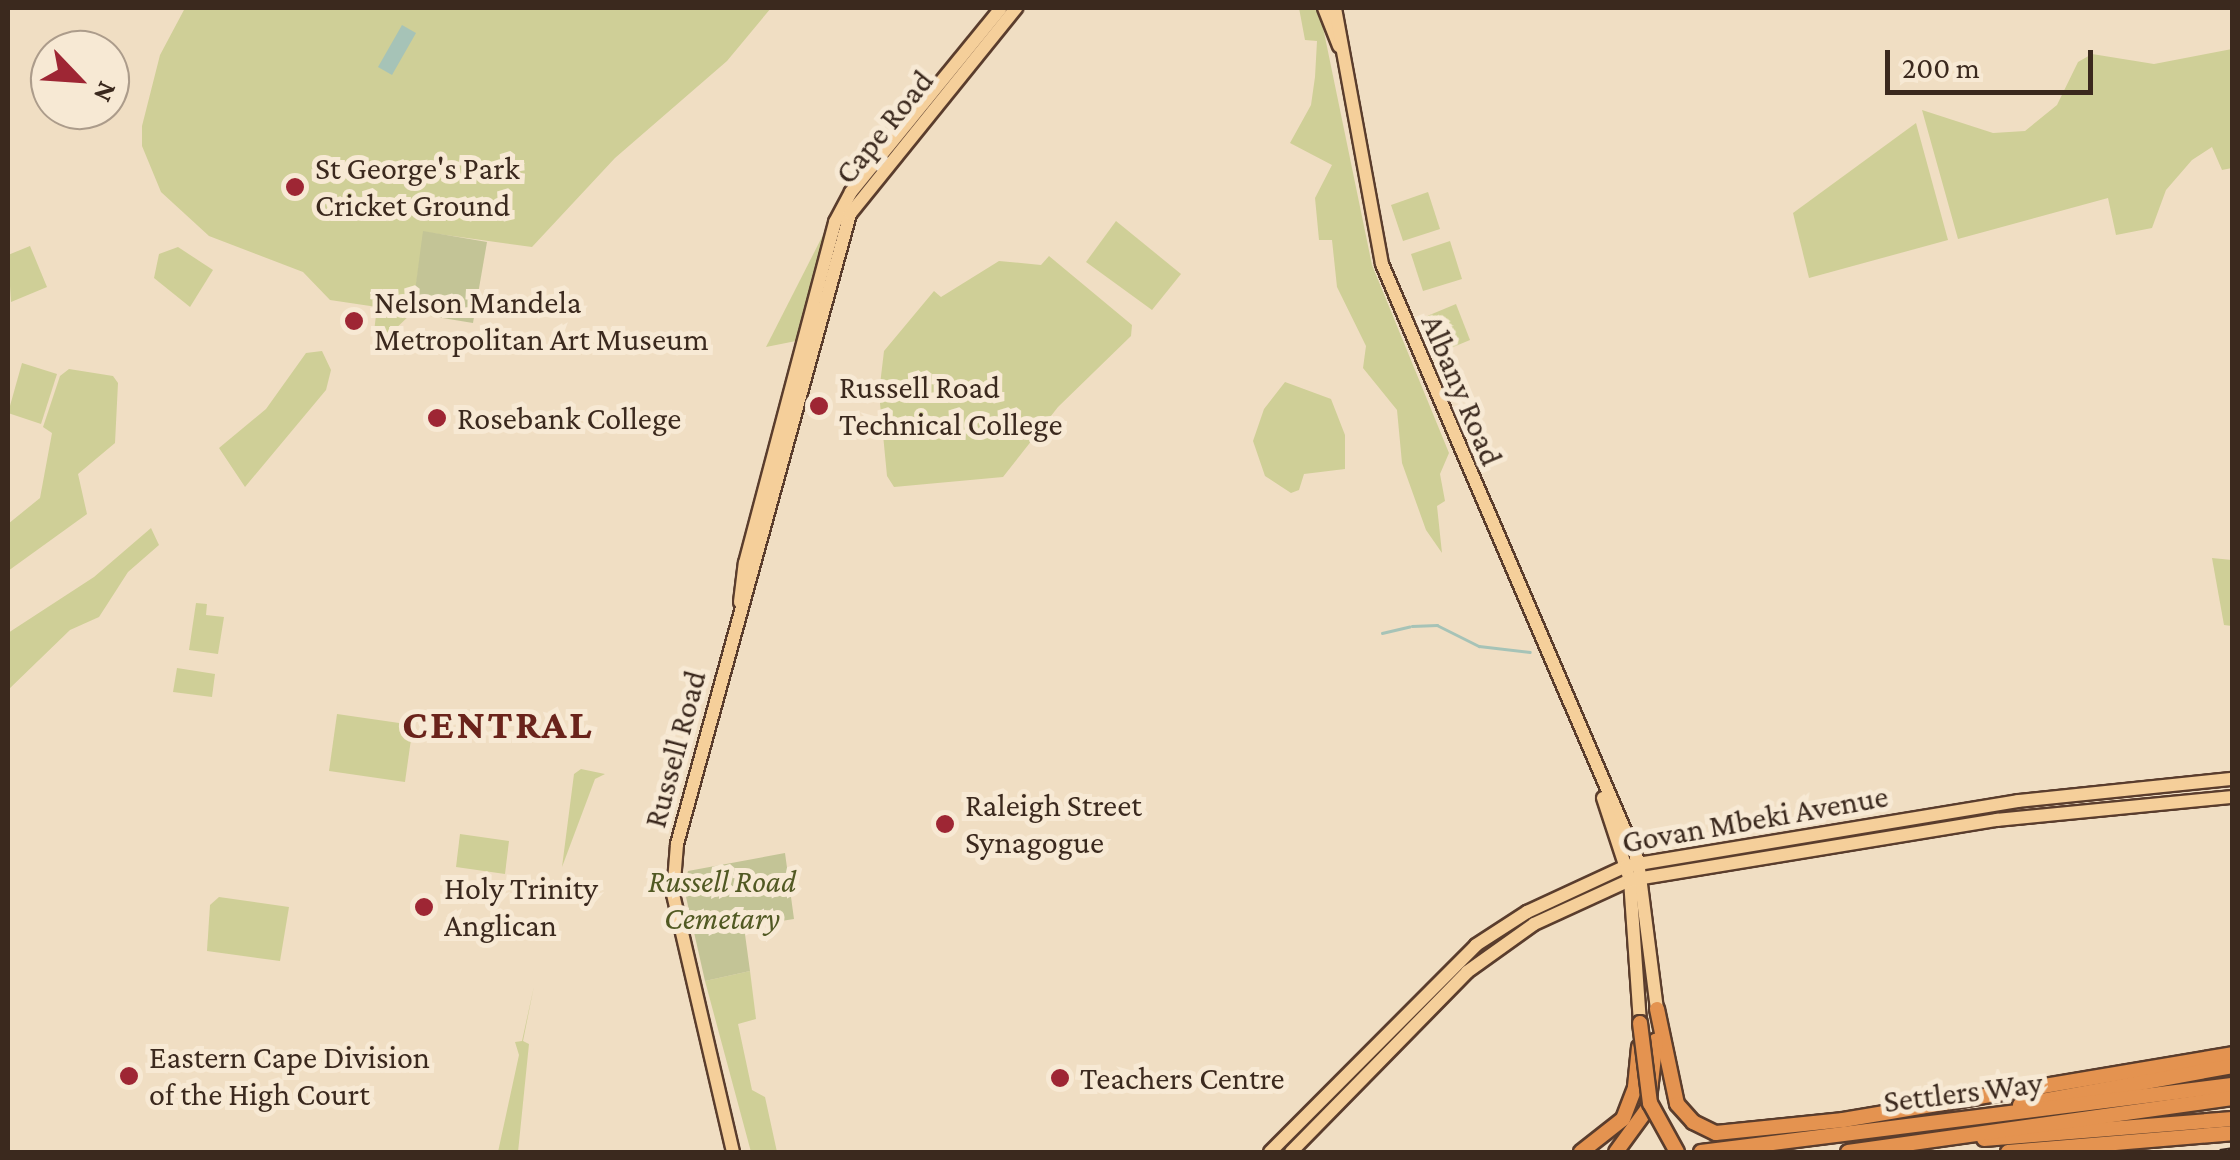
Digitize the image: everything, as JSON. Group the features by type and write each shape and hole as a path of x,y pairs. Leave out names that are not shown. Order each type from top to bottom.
{"highway":[{"path":"1616,1152 1648,1108 1659,1042 1657,1009"},
{"path":"1582,1152 1615,1130 1630,1104 1640,1022"},
{"path":"1640,1022 1650,1104 1677,1152"},
{"path":"1659,1042 1678,1104 1708,1130 1730,1134 1843,1120 2232,1054"},
{"path":"1937,1124 2084,1090 2232,1066"},
{"name":"Settlers Way","path":"1701,1152 2232,1085"},
{"name":"Settlers Way","path":"1848,1152 2232,1098"},
{"path":"1940,1142 2232,1120"},
{"path":"2008,1152 2232,1134"}],"main road":[{"name":"Cape Road","path":"804,356 847,197 1001,8"},
{"name":"Cape Road","path":"804,356 856,204 1016,8"},
{"name":"Albany Road","path":"1324,8 1342,53"},
{"name":"Albany Road","path":"1335,8 1371,221 1394,302 1582,734 1634,870 1657,1009"},
{"name":"Russell Road","path":"733,1152 672,869 740,604 741,579 804,356"},
{"name":"Govan Mbeki Avenue","path":"1270,1152 1476,946 1528,912 1634,870 2018,800 2232,779"},
{"name":"Govan Mbeki Avenue","path":"1291,1152 1498,947 1634,870 1997,820 2232,797"},
{"name":"Albany Road","path":"1634,870 1640,1022"},
{"name":"Russell Road","path":"718,1084 741,1152"}],"green space":[{"path":"185,8 771,8 727,61 615,158 532,247 424,232 412,313 390,334 374,332 377,307 330,300 303,272 209,236 161,192 142,146 142,126 160,55"},
{"path":"1299,8 1319,8 1372,265 1449,453 1440,474 1445,501 1437,506 1442,553 1426,530 1402,463 1397,410 1363,368 1366,346 1337,287 1332,240 1319,240 1315,198 1332,165 1290,143 1311,105 1315,77 1317,41 1305,40"},
{"path":"2232,49 2232,168 2222,170 2212,147 2192,160 2166,190 2152,228 2116,235 2108,198 1958,239 1922,110 1993,133 2025,131 2057,105 2078,62 2092,54 2154,64"},
{"path":"1916,123 1948,240 1809,278 1793,213"},
{"path":"1428,192 1440,229 1403,241 1391,205"},
{"path":"1116,221 1181,274 1152,310 1086,262"},
{"path":"423,231 487,242 473,323 412,313"},
{"path":"823,235 796,341 766,347"},
{"path":"1450,241 1462,279 1423,291 1411,254"},
{"path":"30,246 47,287 11,302 8,255"},
{"path":"178,247 213,270 190,307 154,278 159,254"},
{"path":"1049,256 1132,325 1131,336 1058,407 1003,477 894,487 887,476 879,393 884,351 934,291 941,297 999,261 1041,265"},
{"path":"1456,304 1470,340 1434,355 1420,319"},
{"path":"322,351 331,370 326,390 245,487 219,448 266,409 306,353"},
{"path":"22,363 57,374 41,424 8,413"},
{"path":"69,369 113,376 118,383 115,443 78,474 87,514 8,571 8,524 40,498 52,433 43,427 60,376"},
{"path":"1285,382 1331,399 1345,435 1345,469 1304,474 1299,490 1291,493 1265,476 1253,441 1264,409"},
{"path":"151,528 159,545 128,572 99,617 70,630 8,690 8,633 94,577"},
{"path":"2212,558 2232,560 2232,626 2224,625"},
{"path":"196,603 207,604 206,615 224,617 218,654 189,650"},
{"path":"177,668 215,674 212,697 173,692"},
{"path":"337,714 413,725 405,782 329,771"},
{"path":"581,769 605,774 595,779 562,867 574,774"},
{"path":"460,834 509,841 505,874 456,867"},
{"name":"Russell Road Cemetary","path":"785,853 794,919 744,927 750,971 705,981 684,888 688,871"},
{"path":"219,897 289,907 280,961 207,951 210,905"},
{"path":"750,971 756,1019 738,1024 752,1090 765,1097 777,1152 751,1152 705,981"},
{"path":"534,986 523,1041 529,1044 518,1152 498,1152 519,1055 515,1042 522,1041"}],"shaded area":[{"path":"402,25 416,33 392,75 378,67"}],"waterway":[{"path":"1412,626 1437,625 1479,646 1530,652"},
{"path":"1382,633 1409,627"}],"railway":[{"path":"2220,1152 2232,1150"}],"place":[{"name":"St George's Park Cricket Ground","path":"295,187"},
{"name":"Nelson Mandela Metropolitan Art Museum","path":"354,321"},
{"name":"Russell Road Technical College","path":"819,406"},
{"name":"Rosebank College","path":"437,418"},
{"name":"Raleigh Street Synagogue","path":"945,824"},
{"name":"Holy Trinity Anglican","path":"424,907"},
{"name":"Eastern Cape Division of the High Court","path":"129,1076"},
{"name":"Teachers Centre","path":"1060,1078"}],"district":[{"name":"CENTRAL","path":"498,724"}]}
